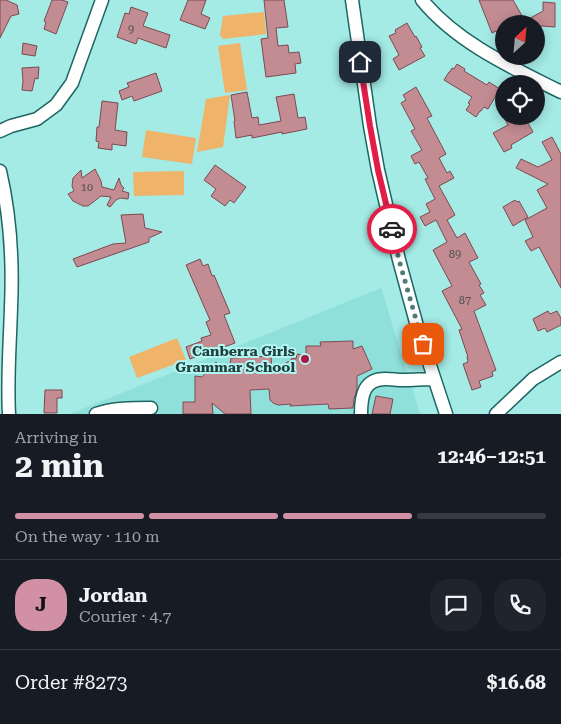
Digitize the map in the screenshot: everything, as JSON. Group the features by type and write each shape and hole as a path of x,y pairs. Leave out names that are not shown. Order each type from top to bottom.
{"street":[{"path":"0,131 37,119 56,105 72,83 102,0"},
{"path":"352,0 364,90 378,170 417,326 446,414"},
{"path":"422,0 449,27 477,46 506,65 561,92"},
{"path":"0,171 8,222 11,266 12,306 4,350 9,414"},
{"path":"496,414 533,379 561,362"},
{"path":"361,414 364,388 371,382 384,378 402,380 434,379"},
{"path":"96,414 104,411 151,408"}],"shaded area":[{"path":"264,12 266,34 223,39 220,35 223,16"},
{"path":"240,43 247,90 225,93 218,46"},
{"path":"230,95 223,147 197,152 206,99"},
{"path":"146,130 196,138 192,164 142,157"},
{"path":"184,171 184,195 134,196 133,172"},
{"name":"Canberra Girls Grammar School","path":"381,288 420,414 70,414"},
{"path":"177,338 186,360 137,378 129,357"}],"building":[{"path":"0,0 6,0 17,5 19,14 11,16 0,38"},
{"path":"52,0 68,2 56,34 44,29 46,22 44,21"},
{"path":"188,0 206,0 201,14 210,18 205,29 180,20"},
{"path":"264,0 284,0 288,27 276,28 278,46 288,45 289,53 299,52 301,63 295,64 296,73 266,77 261,39 268,38"},
{"path":"479,0 513,0 522,15 495,15 495,32 492,33"},
{"path":"543,2 555,3 555,27 545,26 545,15 536,15 543,11"},
{"path":"131,7 148,13 143,26 170,35 166,48 138,38 136,44 117,37 125,13 129,14"},
{"path":"407,23 422,47 420,48 425,56 399,70 393,59 399,55 389,36 396,33 395,30"},
{"path":"23,43 37,46 35,56 22,54"},
{"path":"457,64 465,69 464,71 487,85 489,82 495,86 495,97 488,109 484,107 476,117 466,110 472,97 444,80 452,68 454,69"},
{"path":"39,67 38,79 35,78 32,91 22,90 22,68"},
{"path":"156,73 162,91 134,101 132,96 122,100 119,91 129,87 127,83"},
{"path":"416,87 432,116 427,118 446,154 439,158 447,173 450,171 454,178 439,186 455,215 447,220 457,238 465,233 478,258 469,262 481,284 479,285 484,293 480,295 486,305 474,311 496,370 492,372 493,376 479,381 481,387 472,390 463,364 468,362 468,357 459,330 462,329 442,291 452,286 433,250 447,242 436,220 425,226 420,217 430,212 426,204 435,199 425,179 428,178 419,162 415,164 411,156 422,150 411,131 415,129 401,103 406,100 403,95"},
{"path":"247,92 252,118 258,117 259,125 281,121 276,97 294,94 298,118 305,117 307,129 252,138 252,135 236,138 231,95"},
{"path":"102,101 118,103 115,130 127,132 126,146 112,144 112,150 98,148 99,142 96,141 97,127 99,127"},
{"path":"508,125 529,125 533,132 511,145 512,148 504,152 493,133"},
{"path":"552,137 561,154 561,288 539,247 531,251 525,241 533,237 525,220 547,208 537,190 548,184 516,168 521,159 538,167 552,160 542,142"},
{"path":"215,165 246,187 234,203 230,200 225,206 211,196 216,189 204,180"},
{"path":"95,169 102,187 114,190 119,178 124,188 122,191 129,193 128,199 120,198 110,207 107,205 111,197 101,196 88,206 83,206 73,201 68,194 74,191 72,186 73,178 81,170 82,178"},
{"path":"515,200 519,201 528,217 513,226 503,207"},
{"path":"143,214 145,228 162,232 149,238 149,242 77,267 73,259 113,244 126,243 121,215"},
{"path":"200,259 203,266 208,264 230,313 224,315 235,343 190,359 186,347 202,341 201,338 211,335 206,322 210,320 186,265"},
{"path":"548,311 550,314 557,311 561,318 561,325 547,332 545,328 538,331 533,319"},
{"path":"353,341 353,349 362,346 372,369 357,376 357,389 353,408 329,409 328,404 278,405 270,400 269,389 250,390 251,414 225,414 212,403 213,414 183,414 183,402 195,402 195,376 202,377 216,362 219,365 230,365 231,358 271,356 272,371 292,358 296,359 297,354 306,356 306,346 321,346 320,342"},
{"path":"45,390 62,390 62,398 57,398 57,413 44,413"},
{"path":"376,396 393,399 390,414 372,414"}],"way so far":[{"path":"392,229 423,344"}],"place":[{"name":"Canberra Girls Grammar School","path":"305,359"}],"route":[{"path":"360,62 378,170 392,229"}]}
